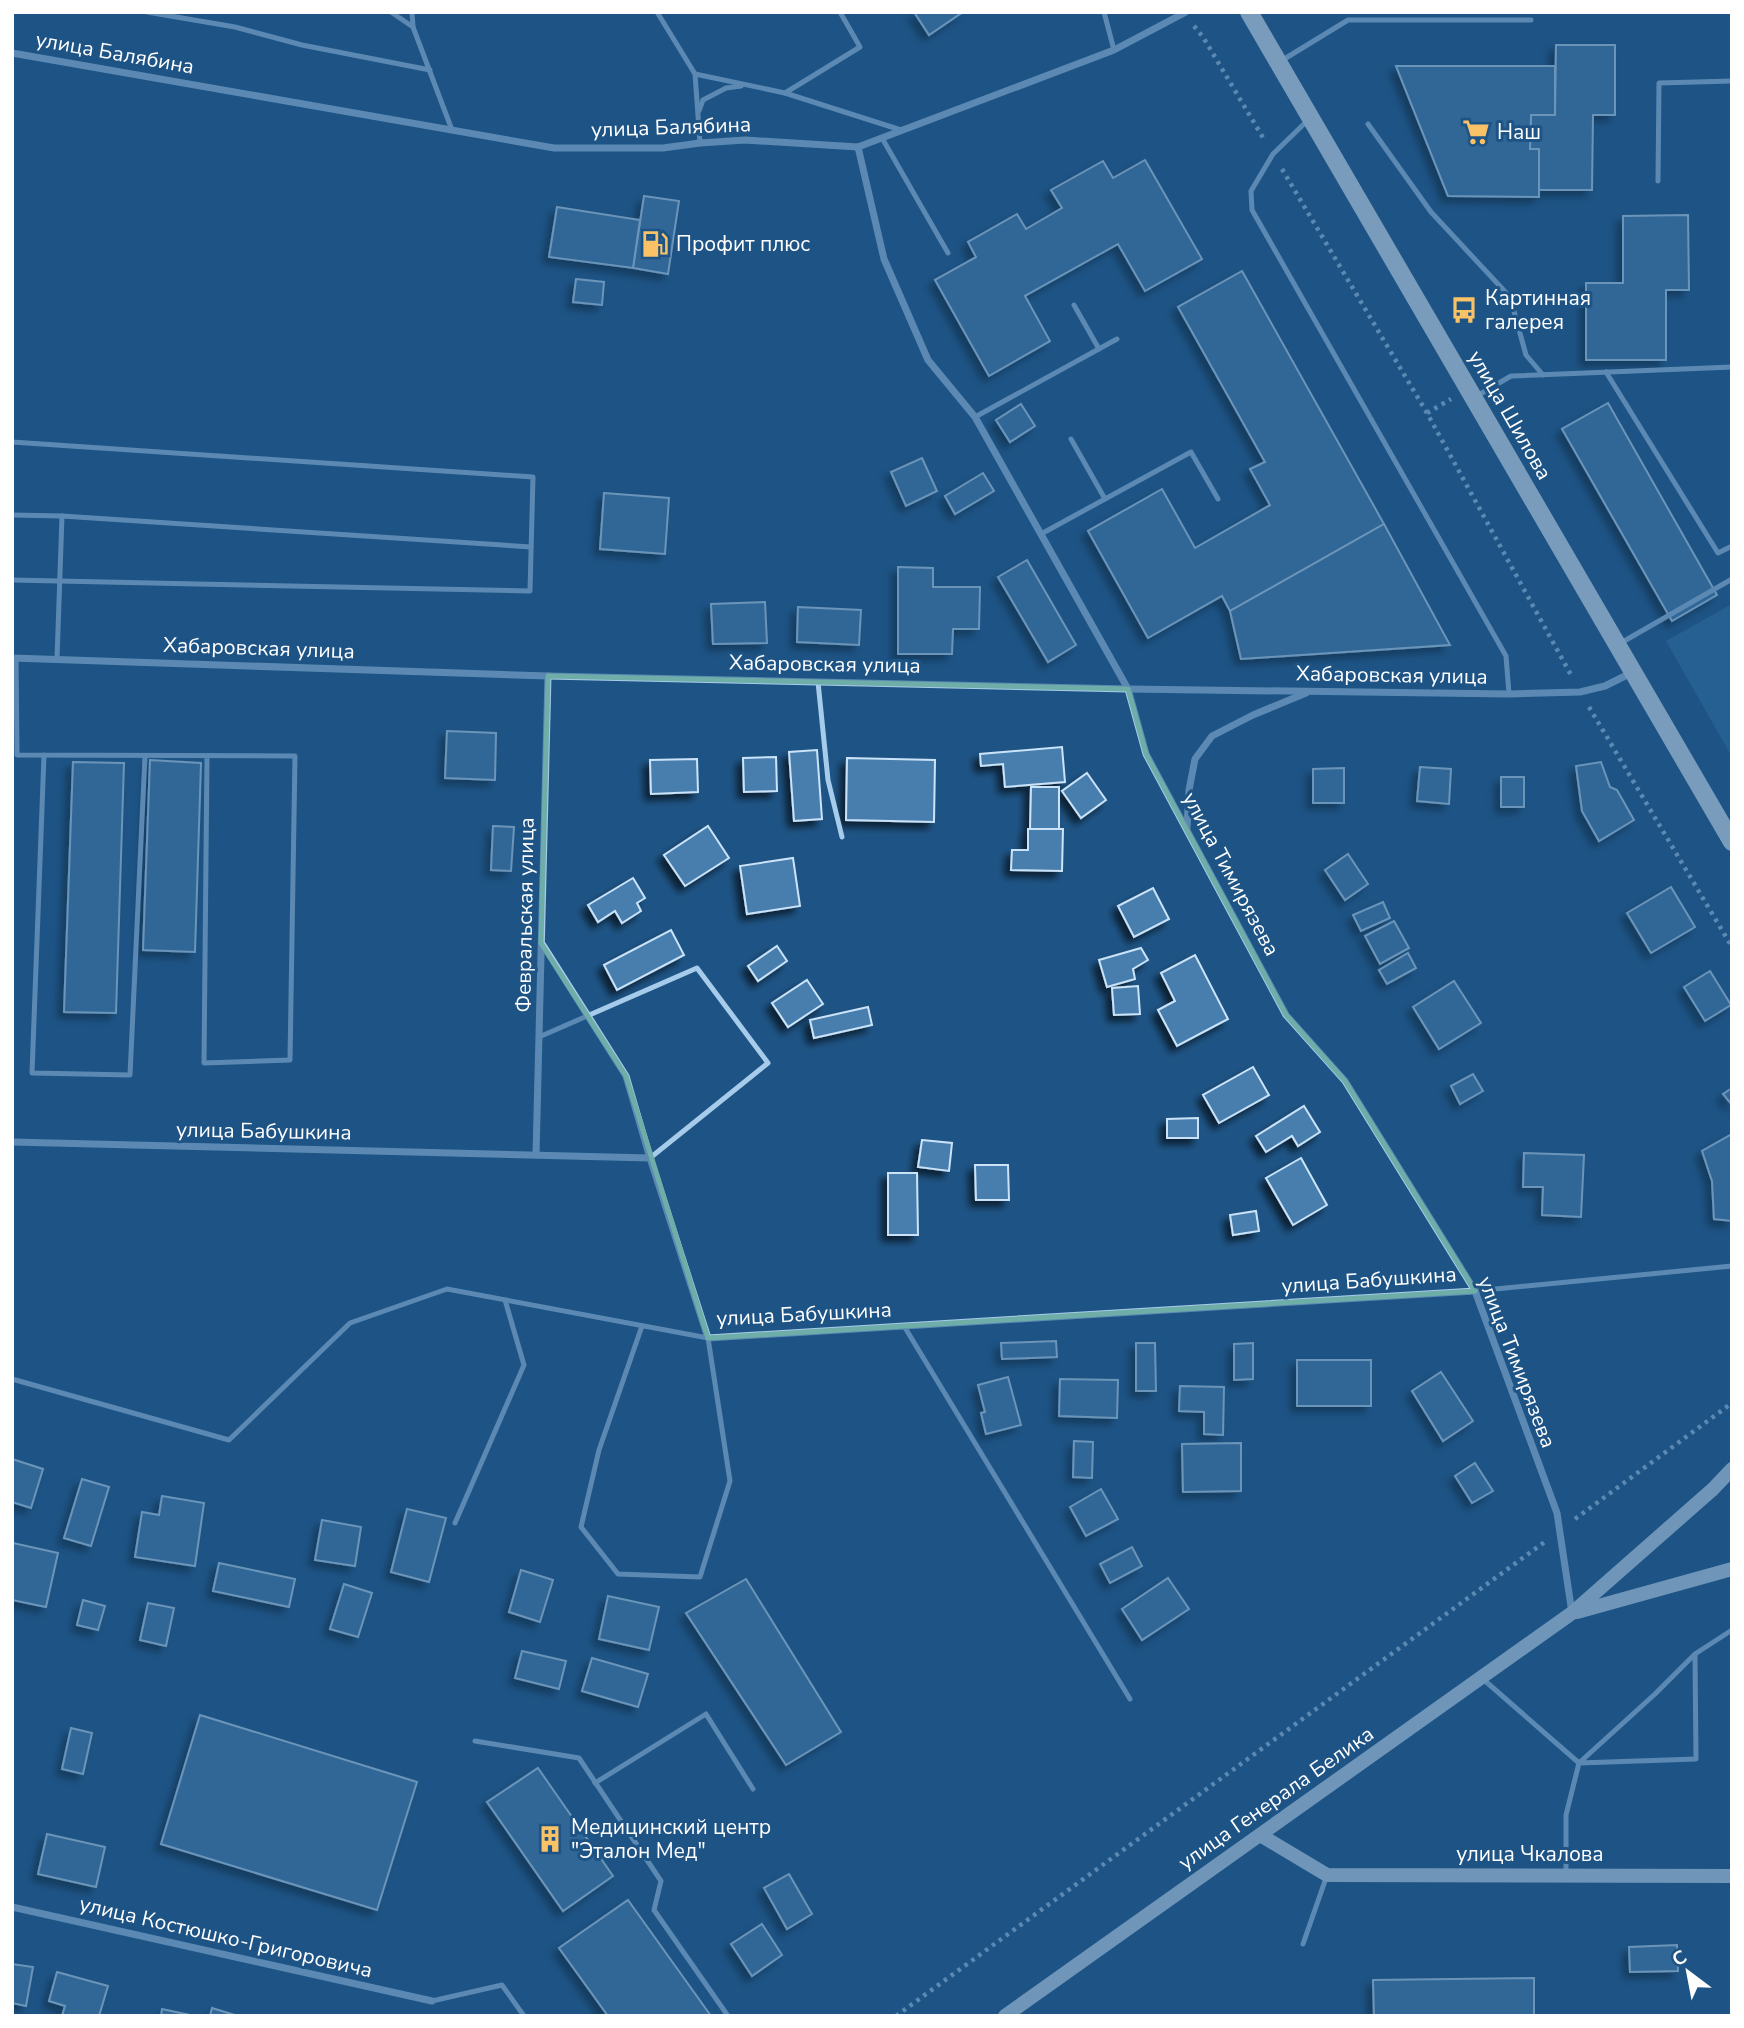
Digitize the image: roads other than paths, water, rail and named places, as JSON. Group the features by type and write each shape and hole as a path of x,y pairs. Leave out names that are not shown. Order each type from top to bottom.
{"main road":[{"name":"улица Шилова","path":"1249,12 1732,842"},
{"path":"1572,1614 1732,1469"},
{"path":"1572,1614 1732,1569"},
{"name":"улица Генерала Белика","path":"1005,2016 1572,1614"},
{"path":"1259,1835 1327,1875"},
{"name":"улица Чкалова","path":"1327,1875 1732,1876"}],"street":[{"name":"улица Балябина","path":"12,53 554,148 663,148 745,140 858,147 1114,50 1185,13"},
{"name":"улица Тимирязева","path":"858,147 884,259 928,360 975,417 1128,689 1146,754 1286,1015 1345,1081 1475,1291 1557,1513 1572,1614"},
{"name":"Хабаровская улица","path":"14,658 548,676 1128,689 1509,694 1580,692 1605,686 1633,671"},
{"name":"Февральская улица","path":"536,1155 548,676"},
{"path":"1187,829 1189,790 1195,759 1212,736 1253,715 1311,691"},
{"path":"541,943 626,1076 650,1158"},
{"name":"улица Бабушкина","path":"12,1142 650,1158 708,1338 1475,1291"},
{"name":"улица Костюшко-Григоровича","path":"12,1907 432,2001"}],"lane":[{"path":"147,12 235,27 302,46 430,71"},
{"path":"391,12 413,27"},
{"path":"412,12 413,27 452,130"},
{"path":"657,12 695,74 700,143"},
{"path":"785,93 860,47 840,12"},
{"path":"1104,12 1114,50"},
{"path":"1279,63 1348,20 1531,20"},
{"path":"695,74 785,93 901,130"},
{"path":"1658,181 1659,83 1732,81"},
{"path":"698,114 703,100 726,88 746,86"},
{"path":"1310,118 1273,154 1251,191 1252,210 1506,656 1509,694"},
{"path":"1368,124 1432,212 1510,297 1526,355 1542,375"},
{"path":"882,138 948,253"},
{"path":"1074,305 1099,349"},
{"path":"975,417 1117,340"},
{"path":"1474,398 1511,376 1732,367"},
{"path":"1606,372 1718,553 1732,547"},
{"path":"1071,439 1105,499"},
{"path":"12,442 533,477 530,591 12,580"},
{"path":"1041,534 1191,453 1218,499"},
{"path":"12,514 531,547"},
{"path":"57,659 62,516"},
{"path":"1618,645 1732,579"},
{"path":"14,658 18,755 295,756 290,1060 204,1063 207,756"},
{"path":"818,681 828,780 842,837"},
{"path":"44,755 33,1073 130,1075 145,756"},
{"path":"539,1037 697,968 768,1063 650,1158"},
{"path":"1475,1291 1732,1266"},
{"path":"12,1379 229,1440 350,1323 447,1289 708,1338 730,1481 700,1577 618,1574 581,1527 599,1450 642,1326"},
{"path":"455,1523 524,1365 505,1300"},
{"path":"904,1326 1130,1699"},
{"path":"1566,1875 1566,1815 1579,1763 1695,1654 1728,1630 1732,1630"},
{"path":"1481,1678 1579,1763 1696,1759 1695,1654"},
{"path":"595,1783 706,1714 753,1789"},
{"path":"475,1741 579,1758 661,1881 654,1910 728,2016"},
{"path":"1303,1944 1327,1875"},
{"path":"432,2001 502,1985 524,2016"}],"place":[{"name":"Наш","path":"1476,132"},
{"name":"Профит плюс","path":"655,244"},
{"name":"Картинная галерея","path":"1464,310"},
{"name":"Медицинский центр \"Эталон Мед\"","path":"550,1839"}]}
